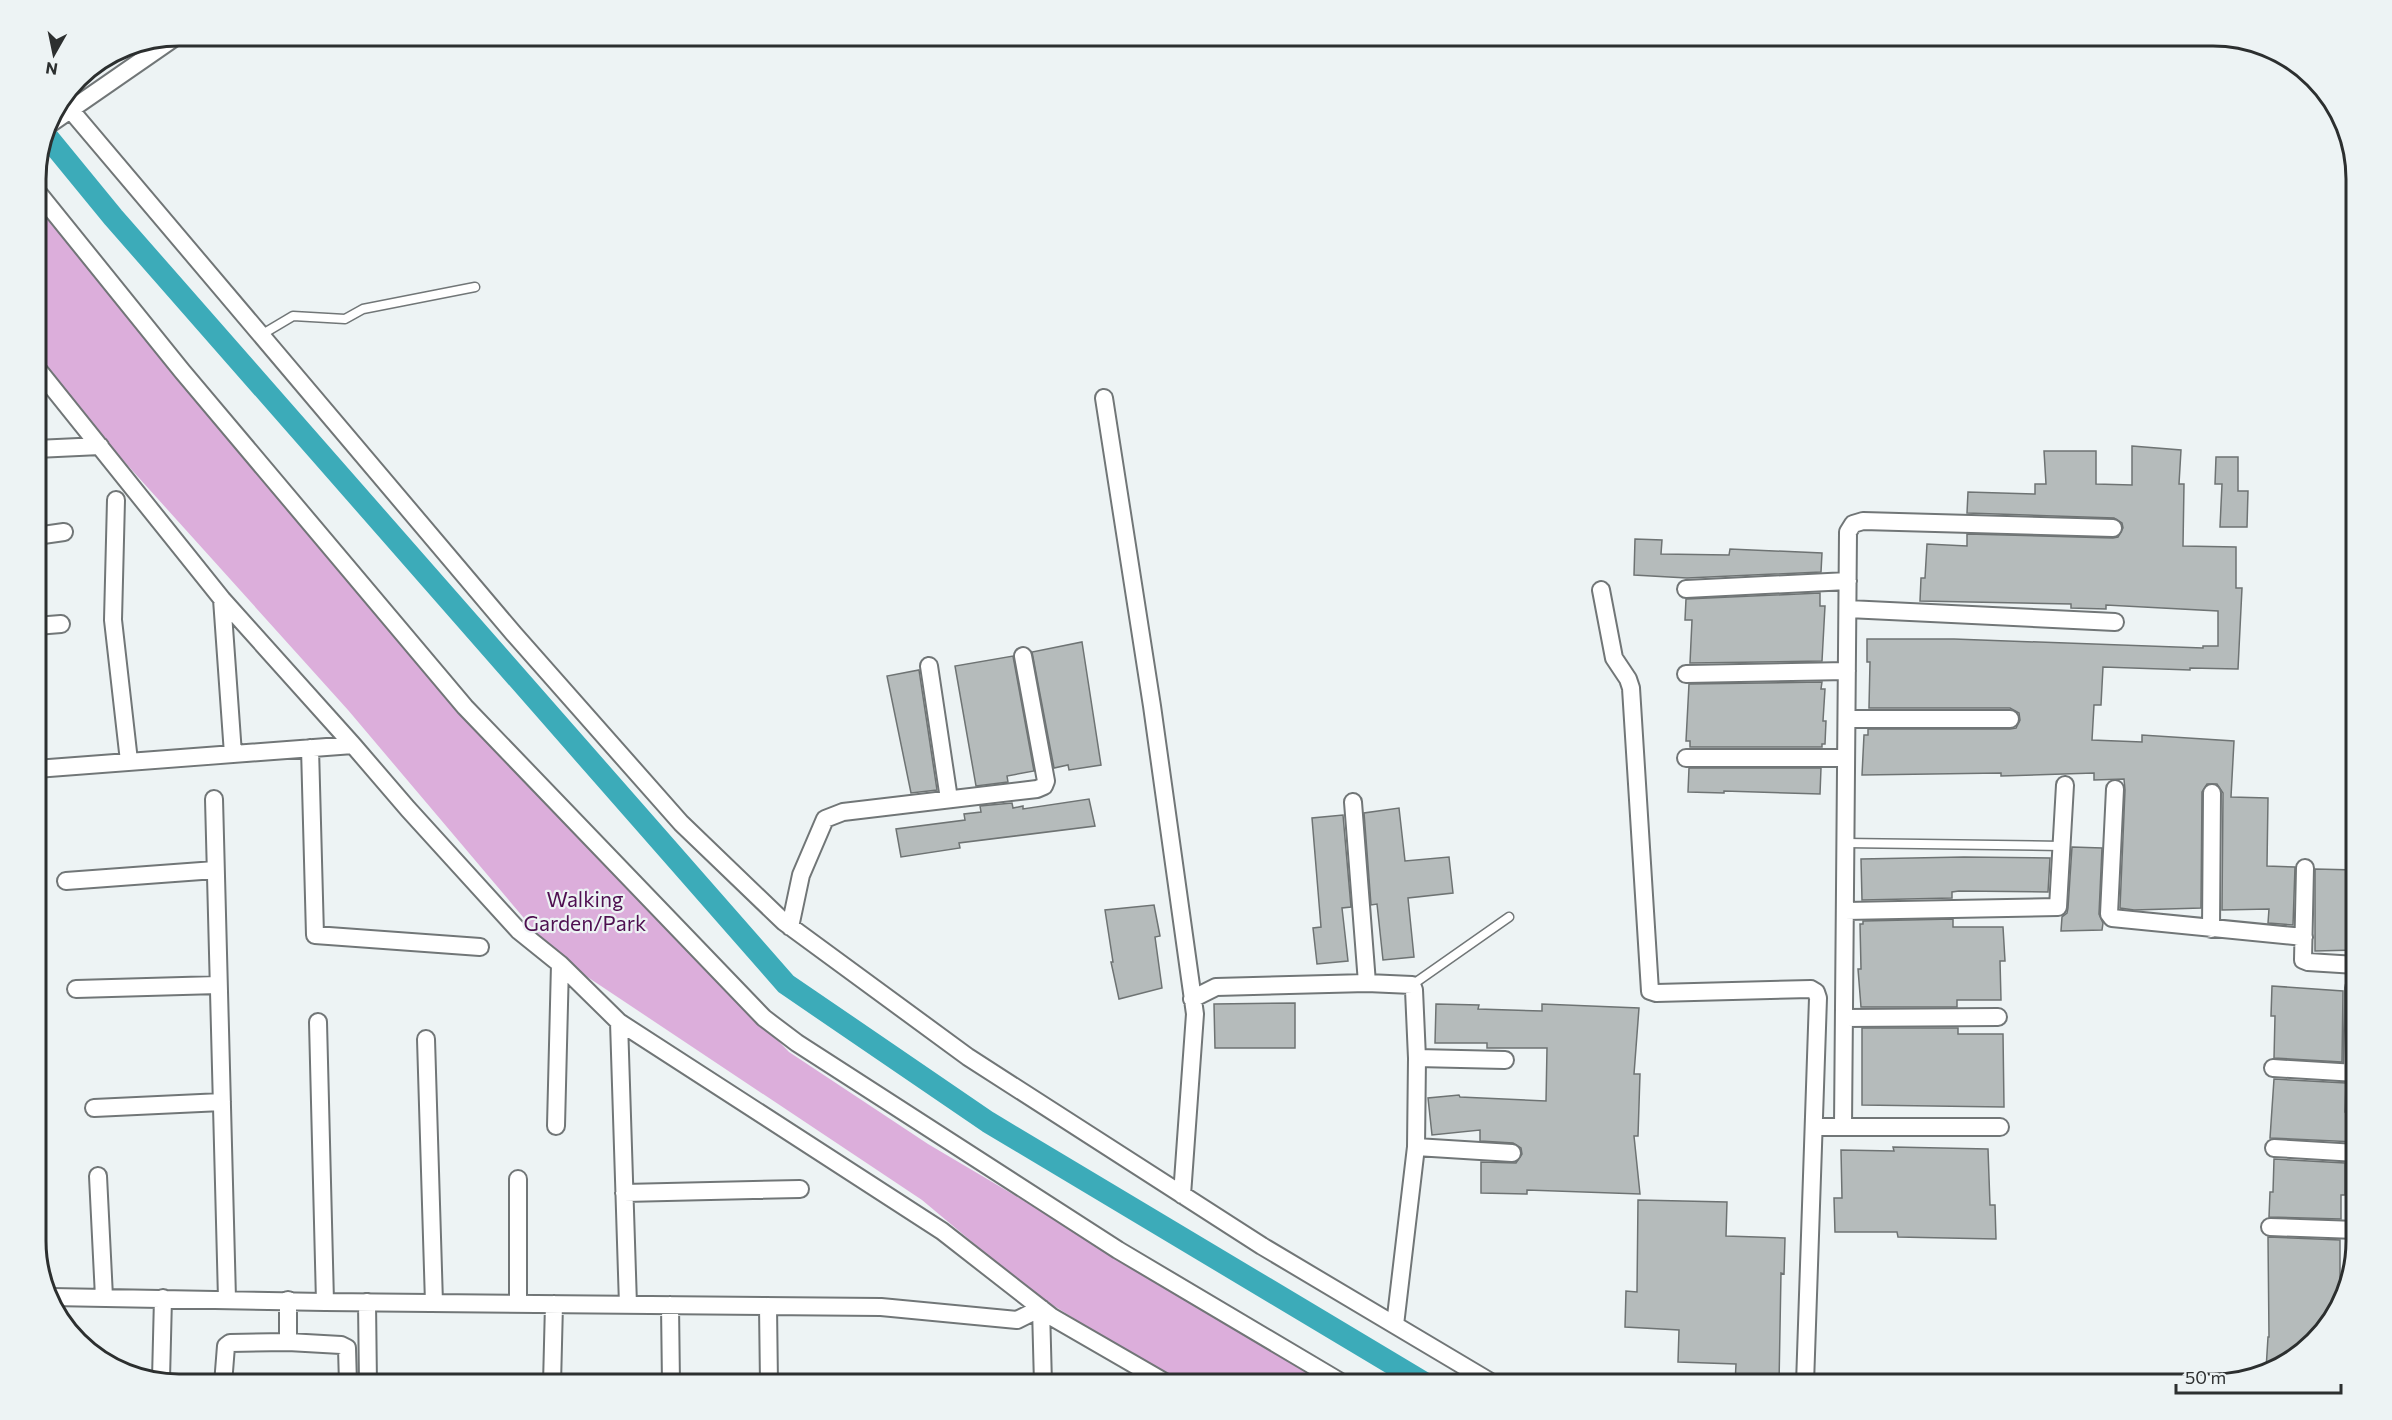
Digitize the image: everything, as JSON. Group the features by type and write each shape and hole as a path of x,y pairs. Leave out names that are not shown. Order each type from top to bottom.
{"street":[{"path":"72,101 157,49"},
{"path":"68,107 514,634 681,823 790,927 968,1057 1262,1246 1477,1374"},
{"path":"47,204 182,371 465,707 764,1018 797,1043 1118,1250 1327,1374"},
{"path":"47,381 222,599 408,809 519,931 560,964 619,1022 942,1230 1041,1308 1150,1374"},
{"path":"1104,398 1152,706 1192,999 1195,1033 1182,1195"},
{"path":"47,448 100,446"},
{"path":"116,500 113,620 129,762"},
{"path":"1843,1127 1848,532 1853,524 1863,521 2113,528"},
{"path":"47,534 64,532"},
{"path":"1686,589 1848,581"},
{"path":"1601,590 1614,658 1629,679 1631,688 1650,991 1656,993 1811,989 1816,992 1818,998 1805,1374"},
{"path":"222,599 234,754"},
{"path":"1848,609 2115,622"},
{"path":"47,625 62,624"},
{"path":"790,927 801,875 825,819 843,812 1037,789 1044,786 1046,781 1023,656"},
{"path":"928,666 950,799"},
{"path":"1686,674 1847,671"},
{"path":"1846,719 2010,719"},
{"path":"47,767 353,745"},
{"path":"310,748 315,935 480,946"},
{"path":"1686,758 1846,758"},
{"path":"1845,911 2058,907 2065,785"},
{"path":"2115,789 2109,914 2112,918 2304,937"},
{"path":"2211,793 2211,929"},
{"path":"214,799 227,1299"},
{"path":"1353,802 1367,983"},
{"path":"2305,868 2303,960 2346,964"},
{"path":"66,880 215,870"},
{"path":"556,1126 560,964"},
{"path":"1192,999 1216,987 1367,983 1412,985 1417,1058 1416,1147 1395,1325"},
{"path":"76,989 218,985"},
{"path":"1844,1018 1998,1017"},
{"path":"318,1022 325,1302"},
{"path":"619,1022 628,1305"},
{"path":"426,1039 434,1303"},
{"path":"1417,1058 1506,1060"},
{"path":"2273,1068 2346,1072"},
{"path":"94,1108 222,1102"},
{"path":"1814,1128 2000,1127"},
{"path":"1416,1147 1512,1153"},
{"path":"2274,1148 2346,1152"},
{"path":"98,1176 104,1297"},
{"path":"518,1179 518,1304"},
{"path":"624,1193 800,1189"},
{"path":"2270,1227 2346,1230"},
{"path":"62,1302 104,1297 325,1302 881,1307 1017,1320 1041,1308"},
{"path":"161,1372 163,1298"},
{"path":"288,1300 288,1342"},
{"path":"367,1302 368,1374"},
{"path":"552,1374 554,1304"},
{"path":"670,1305 671,1374"},
{"path":"768,1306 769,1374"},
{"path":"1041,1308 1043,1374"},
{"path":"224,1374 226,1346 230,1343 288,1342 341,1345 347,1348 348,1374"},
{"path":"1138,1367 1138,1374"}],"lane":[{"path":"261,335 293,316 345,319 363,309 475,287"},
{"path":"1845,843 2062,846"},
{"path":"1412,985 1509,917"}],"green space":[{"name":"Walking Garden/Park","path":"47,218 151,341 615,872 789,1052 928,1144 1317,1374 1162,1374 1032,1292 922,1200 556,956 348,710 103,438 47,368"}],"building":[{"path":"2132,446 2181,450 2179,484 2184,484 2183,546 2236,547 2236,588 2242,588 2238,669 2103,667 2101,705 2094,705 2092,740 2142,742 2142,735 2234,741 2231,797 2268,798 2267,866 2295,867 2293,925 2268,923 2269,909 2222,910 2223,793 2217,784 2207,784 2202,792 2201,908 2134,910 2120,908 2124,779 2094,780 2094,773 2001,776 2001,773 1862,775 1864,735 1868,735 1868,729 2010,729 2016,728 2020,720 2019,713 2010,708 1869,708 1870,662 1867,662 1867,639 1954,639 2203,648 2203,646 2218,646 2218,611 2106,605 2106,609 2071,608 2071,604 1920,601 1921,578 1925,578 1927,544 1967,546 1967,534 2118,537 2123,528 2122,523 2114,518 1967,513 1968,492 2035,494 2035,484 2046,484 2044,451 2096,451 2096,484 2132,485"},
{"path":"2216,457 2238,457 2238,491 2248,491 2247,527 2220,527 2222,484 2215,484"},
{"path":"1635,539 1662,540 1661,554 1729,555 1730,549 1822,553 1821,572 1687,578 1634,575"},
{"path":"1820,593 1820,606 1825,606 1822,661 1690,663 1692,620 1685,620 1686,599"},
{"path":"1082,642 1101,765 1069,770 1068,765 1054,768 1032,652"},
{"path":"1013,656 1034,771 1007,776 1008,782 976,786 955,666"},
{"path":"919,670 937,790 911,793 887,676"},
{"path":"1822,682 1821,689 1825,689 1823,721 1826,721 1825,744 1822,744 1822,747 1690,747 1690,741 1686,741 1689,684"},
{"path":"1689,768 1821,768 1820,794 1688,792"},
{"path":"1089,799 1095,826 959,843 960,848 901,857 896,829 965,820 964,814 981,812 980,806 1012,803 1013,808 1023,806 1023,809"},
{"path":"1399,808 1405,861 1449,857 1453,893 1408,898 1414,957 1383,960 1377,904 1371,905 1364,813"},
{"path":"1343,815 1351,907 1342,908 1348,961 1317,964 1313,928 1321,927 1312,818"},
{"path":"2072,847 2102,848 2099,914 2103,923 2102,930 2061,931 2062,917 2067,913 2068,908"},
{"path":"2050,858 2048,892 1959,891 1952,892 1952,898 1862,900 1861,859"},
{"path":"2315,869 2346,870 2346,950 2315,951"},
{"path":"1154,905 1160,936 1155,937 1162,988 1119,999 1111,962 1113,962 1105,910"},
{"path":"1953,919 1953,927 2003,927 2005,961 2000,961 2001,1000 1957,1000 1957,1007 1861,1007 1858,969 1861,969 1860,924 1863,924 1863,921"},
{"path":"2272,986 2343,991 2342,1062 2274,1058 2275,1016 2271,1016"},
{"path":"1295,1003 1295,1048 1215,1048 1214,1004"},
{"path":"1436,1004 1479,1005 1478,1009 1542,1011 1542,1004 1639,1008 1634,1074 1640,1074 1638,1136 1634,1136 1640,1194 1527,1190 1527,1194 1481,1193 1481,1162 1516,1163 1522,1154 1521,1148 1513,1143 1480,1141 1480,1130 1432,1135 1428,1098 1459,1095 1460,1097 1546,1101 1547,1048 1487,1048 1487,1043 1435,1043"},
{"path":"1862,1028 1958,1028 1958,1034 2003,1034 2004,1107 1862,1105"},
{"path":"2274,1079 2346,1083 2346,1142 2270,1138"},
{"path":"1893,1147 1988,1149 1990,1205 1995,1205 1996,1239 1898,1237 1897,1232 1835,1232 1834,1198 1842,1198 1841,1150 1894,1151"},
{"path":"2274,1159 2345,1163 2345,1195 2341,1195 2341,1219 2269,1217 2270,1192 2273,1192"},
{"path":"1638,1200 1727,1202 1726,1236 1785,1238 1784,1274 1781,1273 1779,1374 1736,1374 1736,1364 1678,1362 1679,1330 1625,1327 1626,1291 1637,1292"},
{"path":"2268,1237 2340,1240 2340,1278 2328,1307 2318,1322 2294,1346 2266,1362 2269,1337"}],"waterway":[{"path":"52,142 113,217 786,984 988,1122 1409,1374"}]}
